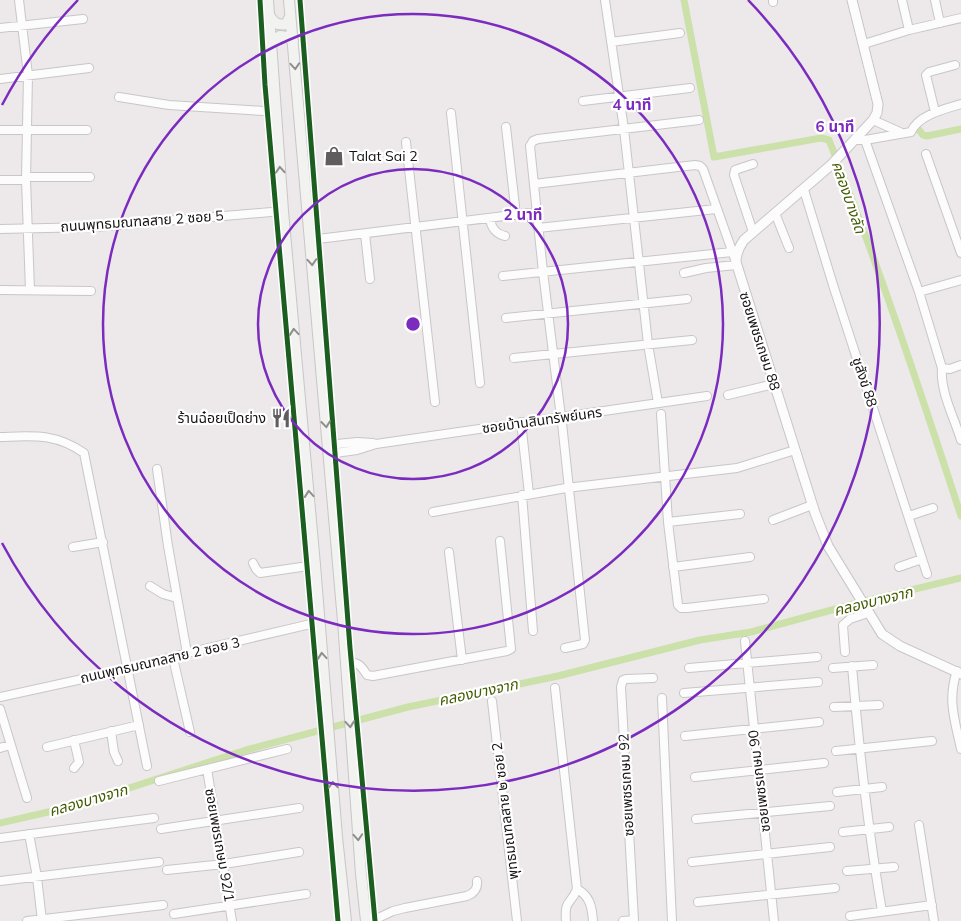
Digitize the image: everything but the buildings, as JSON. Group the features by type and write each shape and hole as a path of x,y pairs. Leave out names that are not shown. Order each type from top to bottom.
{"main road":[{"path":"268,0 283,211 315,566 337,847 346,921"},
{"path":"289,0 346,662 366,920"},
{"path":"269,15 278,24 286,24 290,17"},
{"path":"270,44 280,36 288,37 293,41"}],"street":[{"path":"19,0 28,75 26,178 30,290"},
{"path":"605,0 620,96 648,344 658,403"},
{"path":"736,264 736,255 739,247 753,232 860,140 877,113 878,104 852,0"},
{"path":"902,0 910,30"},
{"path":"935,0 940,23"},
{"path":"864,44 910,30 961,18"},
{"path":"0,28 83,19"},
{"path":"611,42 680,33"},
{"path":"935,112 926,75 929,72 955,65"},
{"path":"0,79 89,68"},
{"path":"583,100 690,88"},
{"path":"119,97 169,105 264,111 275,110"},
{"path":"860,140 911,132 918,122 935,112 961,104"},
{"path":"452,113 480,383"},
{"path":"564,648 583,644 585,640 570,488 543,272 530,146 533,141 538,139 699,120"},
{"path":"873,120 902,133"},
{"path":"506,127 516,215"},
{"path":"0,130 87,130"},
{"path":"860,140 919,292 942,368 943,386 961,440"},
{"path":"406,142 435,402"},
{"path":"926,154 958,238 961,253"},
{"path":"753,164 735,170 734,175 753,232"},
{"path":"534,184 695,165 700,166 703,169 736,264"},
{"path":"0,180 90,177"},
{"name":"ชูสังข์ 88","path":"804,190 927,574"},
{"path":"538,228 716,209"},
{"name":"ถนนพุทธมณฑลสาย 2 ซอย 5","path":"0,229 95,227 283,211"},
{"path":"310,240 529,213"},
{"path":"775,213 789,248"},
{"path":"490,218 493,228 500,235 505,236"},
{"path":"365,234 370,279"},
{"path":"503,276 732,252"},
{"path":"684,273 736,264"},
{"name":"ซอยเพชรเกษม 88","path":"736,264 812,505 828,546 882,634 889,640 959,672"},
{"path":"919,292 961,280"},
{"path":"0,290 91,290"},
{"path":"506,318 686,299"},
{"path":"514,358 692,340"},
{"path":"942,368 950,369 961,365"},
{"path":"728,395 774,384"},
{"name":"ซอยบ้านสินทรัพย์นคร","path":"328,449 376,444 521,422 562,420 707,396"},
{"path":"661,414 668,522 678,604 681,608 764,599"},
{"path":"521,422 534,632"},
{"path":"0,437 35,436 56,438 84,453 147,766"},
{"path":"433,512 525,494 737,468 795,450"},
{"path":"157,469 168,546 187,653"},
{"path":"773,520 812,505"},
{"path":"908,516 933,508"},
{"path":"668,522 740,514"},
{"path":"346,662 355,662 362,667 367,675 373,676 507,651 511,648 500,541"},
{"path":"73,547 103,542"},
{"path":"449,552 462,660"},
{"path":"673,567 750,557"},
{"path":"899,567 922,559"},
{"path":"253,562 260,573 315,566"},
{"path":"150,586 163,594 177,598"},
{"path":"845,652 843,625 867,610"},
{"name":"ถนนพุทธมณฑลสาย 2 ซอย 3","path":"0,697 128,669 319,622"},
{"name":"ซอยเพชรเกษม 90","path":"744,641 774,921"},
{"path":"689,668 817,657"},
{"path":"173,658 190,732"},
{"path":"833,668 873,665"},
{"path":"852,666 870,830 882,911"},
{"path":"959,672 953,686 952,716 961,749"},
{"name":"ซอยเพชรเกษม 92","path":"623,921 634,921 620,687 626,678 653,678"},
{"path":"684,693 818,682"},
{"path":"555,688 576,889 575,895 566,906 566,921"},
{"path":"662,698 672,921"},
{"name":"พุทธมณฑลสาย ๒ ซอย 2","path":"492,701 518,921"},
{"path":"834,708 879,705"},
{"path":"0,709 26,798"},
{"path":"685,736 819,722"},
{"path":"46,747 139,725"},
{"path":"111,731 114,752 118,761"},
{"path":"74,740 79,762 74,768"},
{"path":"836,751 932,741"},
{"path":"0,748 10,746"},
{"path":"159,781 287,748"},
{"path":"695,777 824,763"},
{"name":"ซอยเพชรเกษม 92/1","path":"207,769 232,921"},
{"path":"837,792 882,787"},
{"path":"696,819 830,806"},
{"path":"161,829 299,808"},
{"path":"0,838 154,818"},
{"path":"919,825 934,921"},
{"path":"843,832 889,827"},
{"path":"29,834 42,920"},
{"path":"692,862 830,847"},
{"path":"168,870 224,864 299,852"},
{"path":"0,881 159,862"},
{"path":"847,871 894,867"},
{"path":"366,920 378,918 405,908 473,894 477,881"},
{"path":"698,902 835,888"},
{"path":"576,889 588,897 592,907 593,921"},
{"path":"174,914 306,894"},
{"path":"27,921 163,905"},
{"path":"850,916 932,905"}],"waterway":[{"name":"คลองบางลัด","path":"684,0 714,157 821,138 829,140 865,233 961,516"},
{"path":"919,130 923,135 927,136 961,129"},
{"name":"คลองบางจาก","path":"0,823 74,806 246,750 408,707 558,676 700,640 751,632 861,602 961,578"}],"cycle path":[{"path":"260,0 265,85 338,921"},
{"path":"300,0 350,648 375,921"}],"place":[{"name":"Talat Sai 2","path":"334,156"},
{"name":"ร้านฉ๋อยเป็ดย่าง","path":"281,418"}]}
